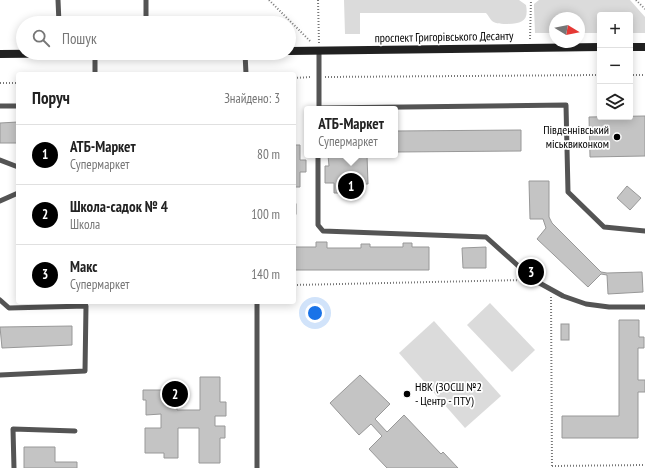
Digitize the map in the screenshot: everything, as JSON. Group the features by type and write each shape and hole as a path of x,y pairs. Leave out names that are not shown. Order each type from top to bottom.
{"street":[{"name":"проспект Григорівського Десанту","path":"296,51 597,47"},
{"path":"633,47 645,47"},
{"path":"0,54 16,54"}],"lane":[{"path":"58,0 58,16"},
{"path":"146,0 146,16"},
{"path":"319,50 319,106"},
{"path":"95,60 95,72"},
{"path":"245,60 246,72"},
{"path":"398,108 566,105 568,192 604,227 645,231"},
{"path":"0,106 16,106"},
{"path":"318,158 318,225 323,231 486,237 534,280 563,296 586,304 609,307 645,307"},
{"path":"0,160 16,167"},
{"path":"0,201 16,194"},
{"path":"0,300 9,308 86,306 85,371 0,375"},
{"path":"257,304 257,468"},
{"path":"14,468 13,429 75,431"}],"path":[{"path":"269,0 285,16"},
{"path":"318,0 319,50"},
{"path":"530,48 531,0"},
{"path":"636,0 645,9"},
{"path":"296,27 319,50"},
{"path":"296,78 597,75"},
{"path":"633,75 645,75"},
{"path":"0,83 16,83"},
{"path":"296,285 534,280"},
{"path":"551,289 552,467 645,465"}],"shaded area":[{"path":"344,0 519,0 526,5 527,10 525,18 521,22 513,24 499,24 494,22 486,13 360,13 360,34 345,34"},
{"path":"539,0 630,0 645,17 645,33 633,33 633,12 597,12 597,33 585,33 585,12 549,12 549,33 535,33 534,4"},
{"path":"490,303 535,350 512,372 467,325"},
{"path":"434,321 501,396 465,428 399,353"}],"building":[{"name":"Південнівський міськвиконком","path":"633,116 645,116 645,156 590,157 589,117 597,117 597,120 633,120"},
{"path":"16,122 16,143 0,143 0,123"},
{"path":"521,130 521,151 398,152 398,131"},
{"path":"296,145 300,145 300,160 306,160 306,172 300,172 300,187 296,187"},
{"path":"328,158 367,158 368,184 360,184 360,193 334,193 334,183 325,183 325,166 329,166"},
{"path":"529,181 549,181 549,217 552,223 601,272 642,272 643,292 608,294 607,275 601,274 588,287 537,239 546,228 543,219 530,219"},
{"path":"627,186 641,198 630,210 617,198"},
{"path":"316,242 327,242 327,248 361,248 361,244 370,244 370,247 403,247 403,243 412,243 412,247 429,247 429,270 296,270 296,247 316,247"},
{"path":"486,247 486,268 463,268 462,248"},
{"path":"619,320 639,320 639,337 644,337 644,348 638,348 638,380 645,380 645,392 638,392 638,438 562,438 562,416 619,416"},
{"path":"561,324 569,324 569,340 561,340"},
{"path":"72,326 72,345 2,348 0,327"},
{"path":"360,375 390,404 375,419 387,432 404,415 441,454 443,452 458,468 387,468 369,449 382,436 371,424 359,435 330,403"},
{"path":"200,377 220,377 220,402 226,402 226,416 215,416 215,426 225,426 225,438 220,438 220,463 199,463 199,428 178,428 178,458 164,458 164,453 145,453 145,428 161,428 161,414 146,415 146,400 143,400 143,390 165,390 165,384 177,384 177,410 200,410"},
{"path":"24,447 55,447 55,462 77,462 77,468 24,468"}],"place":[{"name":"Південнівський міськвиконком","path":"617,137"},
{"name":"АТБ-Маркет","path":"351,186"},
{"name":"Макс","path":"531,272"},
{"name":"Школа-садок № 4","path":"175,394"},
{"name":"НВК (ЗОСШ №2 - Центр - ПТУ)","path":"407,394"}]}
